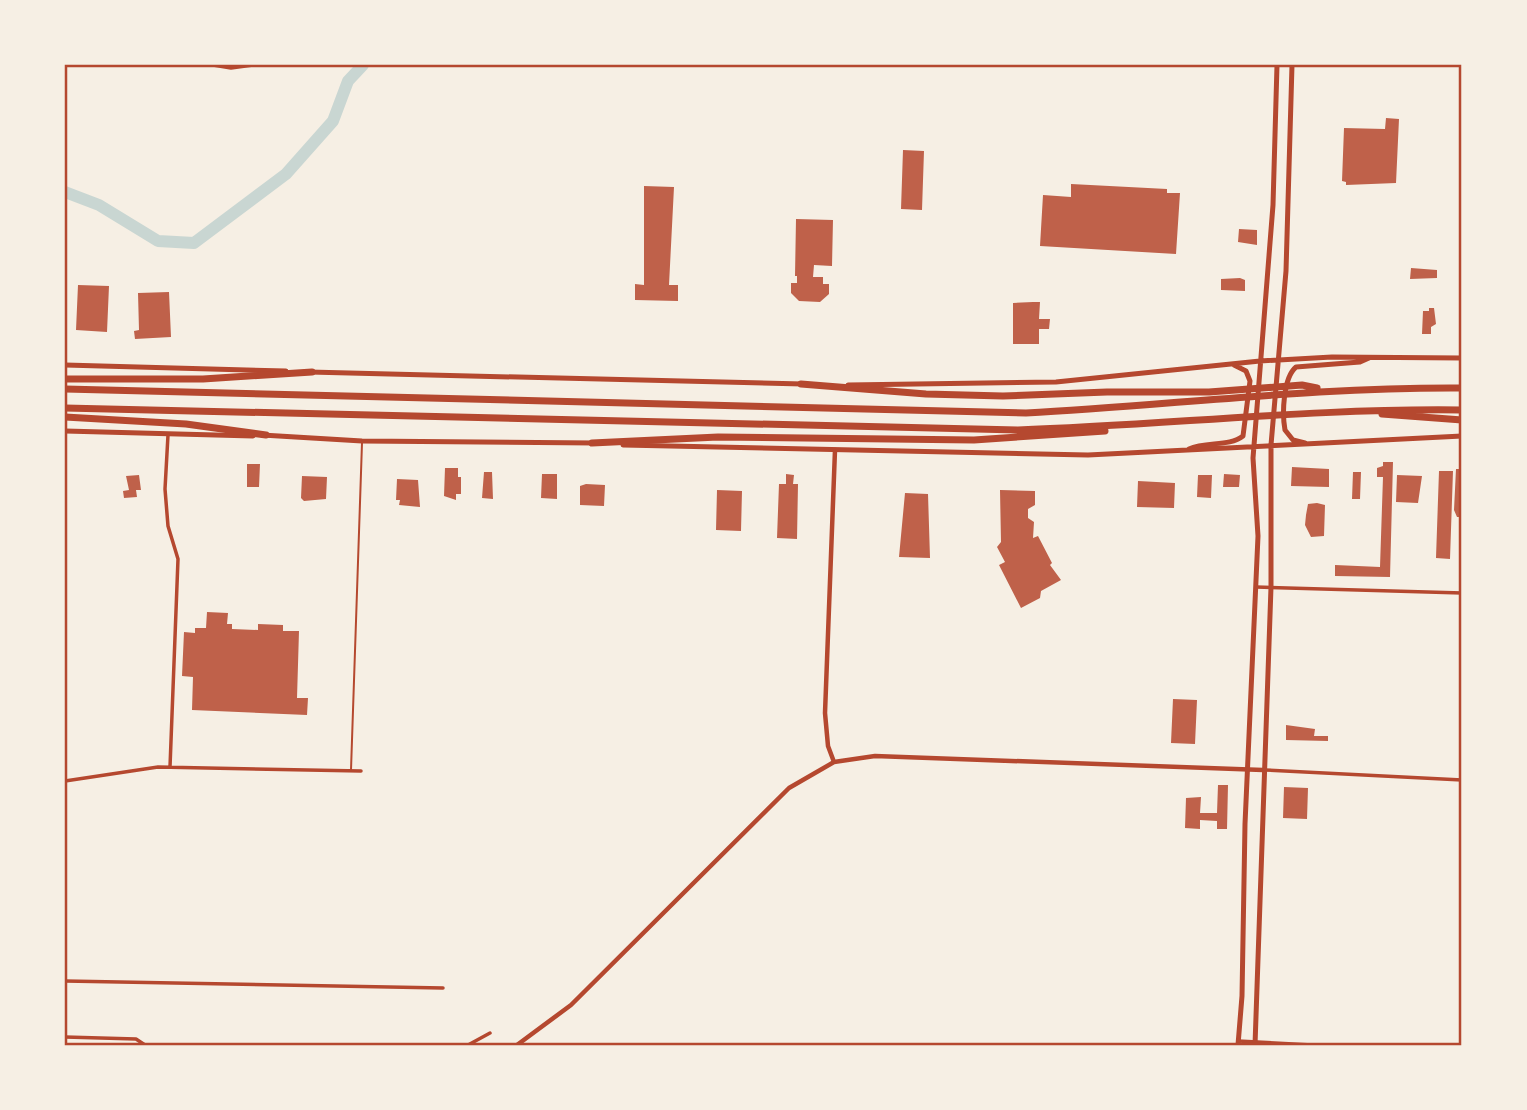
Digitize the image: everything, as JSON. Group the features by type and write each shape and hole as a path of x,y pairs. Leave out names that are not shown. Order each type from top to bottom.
{"highway":[{"path":"65,379 203,379 313,372"},
{"path":"801,384 990,396 1209,392 1302,385 1330,390"},
{"path":"65,389 1026,413 1330,390 1462,388"},
{"path":"65,408 945,429 1127,427 1360,411 1462,410"},
{"path":"1360,411 1462,420"},
{"path":"65,417 211,426 266,435"},
{"path":"592,443 718,437 987,439 1090,434 1127,427"}],"main road":[{"path":"1238,1043 1242,996 1247,769 1258,536 1254,446 1274,192 1277,65"},
{"path":"1255,1044 1271,587 1271,445 1286,271 1292,65"},
{"path":"1277,79 1292,79"},
{"path":"1276,122 1291,122"},
{"path":"1274,192 1288,192"},
{"path":"1322,444 1303,442 1287,435 1284,424 1289,374 1296,367 1360,362 1372,356"},
{"path":"65,365 919,386 1056,382 1261,360 1372,356 1462,358"},
{"path":"1186,451 1200,444 1240,439 1246,429 1249,375 1231,363"},
{"path":"65,432 266,435 362,441 592,443 1088,455 1462,436"}],"street":[{"path":"213,65 231,68 253,65"},
{"path":"168,435 168,526 178,559 170,767"},
{"path":"834,762 828,746 825,713 835,450"},
{"path":"1256,587 1462,593"},
{"path":"517,1045 571,1005 789,788 834,762 875,756 1263,769 1462,780"},
{"path":"65,781 170,767 361,771"},
{"path":"65,981 443,988"},
{"path":"468,1045 490,1032"},
{"path":"65,1037 136,1039 145,1045"},
{"path":"1238,1043 1312,1045"}],"lane":[{"path":"351,771 362,441"}],"building":[{"path":"1386,118 1399,119 1396,183 1346,185 1346,182 1342,181 1344,128 1385,129"},
{"path":"903,150 924,151 922,210 901,209"},
{"path":"1071,184 1167,189 1167,193 1180,193 1176,254 1040,246 1043,195 1071,197"},
{"path":"644,186 674,187 669,285 678,285 678,301 635,300 635,284 644,285"},
{"path":"796,219 833,220 832,266 814,265 813,277 823,277 823,284 829,284 829,294 820,302 799,301 791,293 791,283 797,283"},
{"path":"1239,229 1257,230 1257,245 1238,242"},
{"path":"1411,268 1437,270 1437,278 1410,279"},
{"path":"1221,279 1245,280 1245,291 1221,290"},
{"path":"78,285 109,286 107,332 76,330"},
{"path":"169,292 171,337 135,339 134,331 139,330 138,293"},
{"path":"1040,302 1039,319 1050,319 1049,329 1039,329 1039,344 1013,344 1013,303"},
{"path":"1429,308 1434,308 1436,324 1431,327 1431,334 1422,334 1423,311 1429,311"},
{"path":"1383,462 1393,462 1390,577 1335,576 1335,565 1380,567 1383,477 1377,477 1377,468 1383,466"},
{"path":"247,464 260,464 259,487 247,487"},
{"path":"1292,467 1329,469 1329,487 1291,486"},
{"path":"445,468 458,468 461,494 456,494 456,500 444,496"},
{"path":"1456,469 1462,469 1462,517 1457,517 1454,510"},
{"path":"1439,471 1453,471 1450,559 1436,558"},
{"path":"484,472 492,472 493,499 482,498"},
{"path":"1353,472 1361,472 1360,499 1352,499"},
{"path":"542,474 557,474 557,499 541,498"},
{"path":"786,474 794,475 793,484 798,484 797,539 777,538 779,484 786,484"},
{"path":"1224,474 1240,475 1239,487 1223,487"},
{"path":"139,475 141,490 136,490 137,497 124,498 123,491 129,490 126,476"},
{"path":"1198,475 1212,475 1211,498 1197,497"},
{"path":"1397,475 1422,476 1418,503 1396,502"},
{"path":"302,476 327,477 326,499 304,501 301,498"},
{"path":"397,479 418,480 420,507 399,505 400,500 396,500"},
{"path":"1138,481 1175,483 1174,508 1137,507"},
{"path":"605,485 604,506 580,505 580,486"},
{"path":"717,490 742,491 741,531 716,530"},
{"path":"1000,490 1035,491 1035,505 1028,509 1028,518 1034,522 1033,538 1038,536 1052,563 1050,565 1061,580 1041,591 1040,598 1021,608 999,565 1005,562 997,547 1001,542"},
{"path":"905,493 928,494 930,558 899,557"},
{"path":"1308,504 1325,505 1324,536 1311,537 1305,525 1306,515"},
{"path":"207,612 228,613 227,624 232,624 232,629 258,630 258,624 283,625 283,631 299,631 297,698 308,698 307,715 192,710 193,677 182,676 184,632 195,633 195,628 206,628"},
{"path":"1173,699 1197,700 1195,744 1171,743"},
{"path":"1286,725 1315,729 1314,736 1328,736 1328,741 1286,740"},
{"path":"1218,785 1228,785 1227,829 1217,829 1217,821 1200,820 1200,829 1185,828 1186,798 1201,797 1200,813 1217,813"},
{"path":"1284,787 1308,788 1307,819 1283,818"}],"waterway":[{"path":"65,192 99,205 158,241 194,243 286,174 333,121 348,81 363,65"}]}
